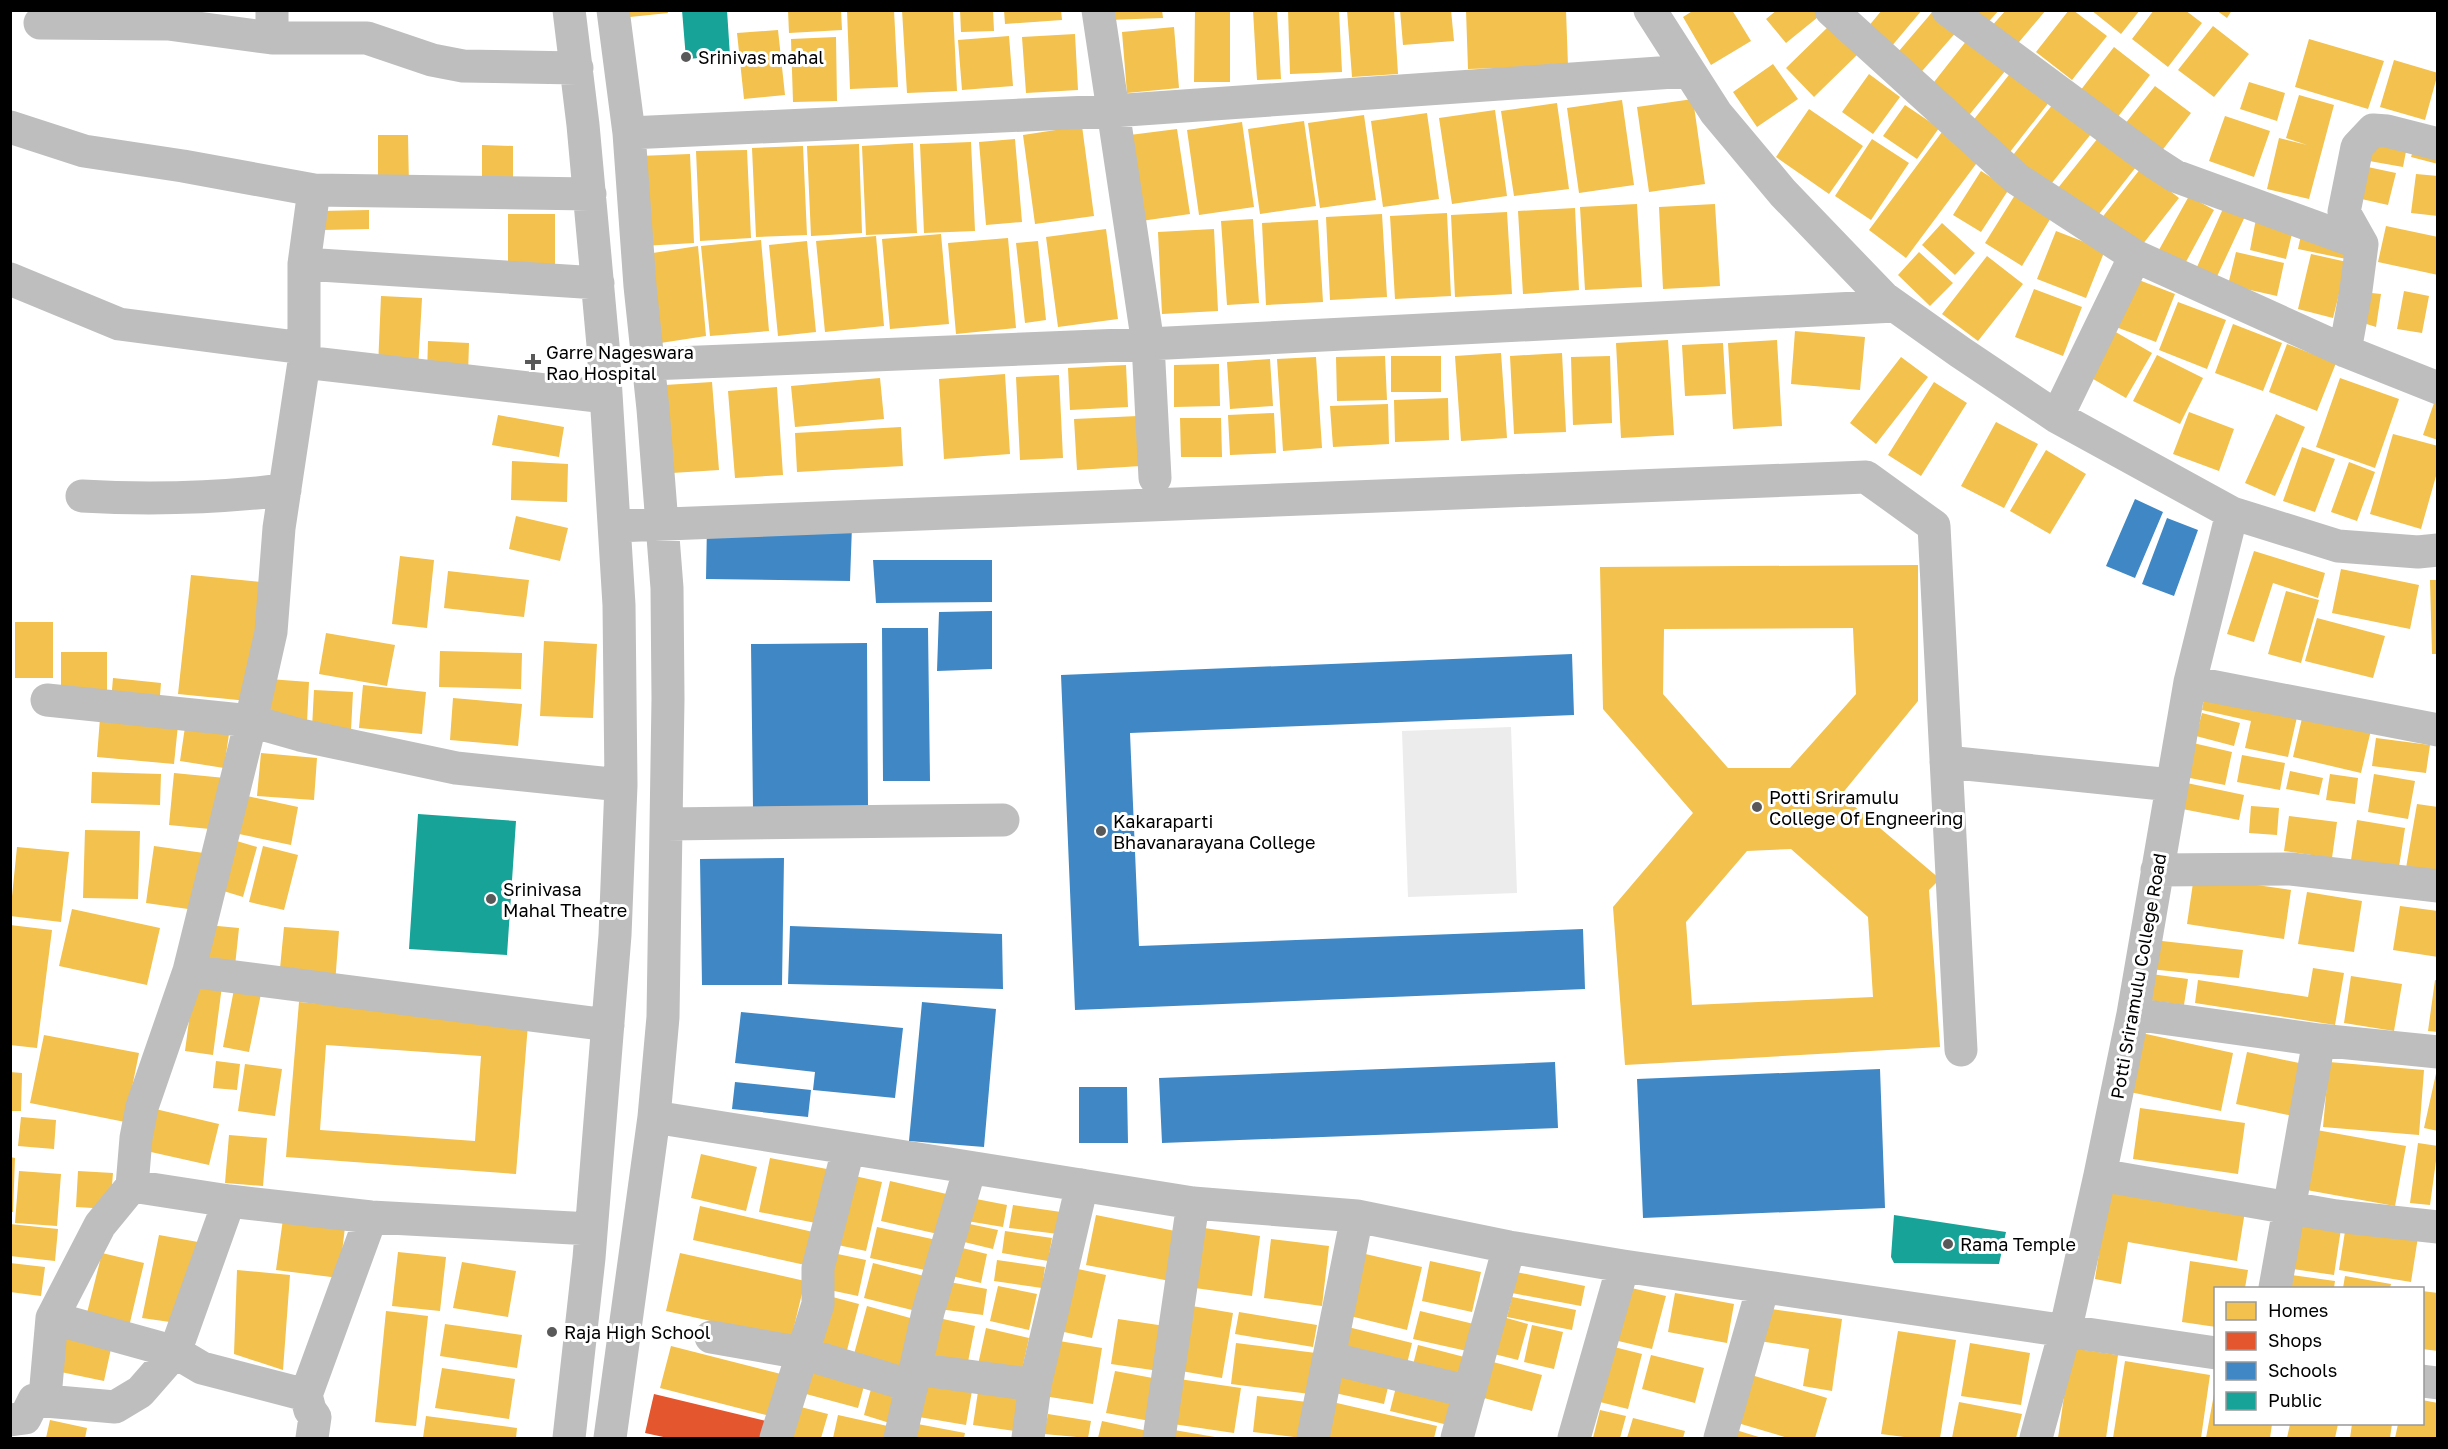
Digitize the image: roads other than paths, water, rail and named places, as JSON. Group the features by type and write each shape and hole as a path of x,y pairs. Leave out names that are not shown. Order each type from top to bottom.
{"street":[{"path":"569,10 577,68 598,282 615,526 620,605 621,784 615,935 608,1024 591,1229 569,1438"},
{"path":"610,1438 654,1117 663,1017 667,824 667,588 629,133 612,10"},
{"path":"1098,10 1148,344 1155,478"},
{"path":"1650,10 1716,113 1783,193 1884,298 1895,306 2057,417 2232,513 2338,546 2418,552 2438,550"},
{"path":"1831,10 2017,179 2135,256 2345,351 2438,388"},
{"path":"1948,10 2175,176 2362,244"},
{"path":"40,23 272,24 367,38 432,60 463,66 577,68"},
{"path":"629,133 1112,111 1689,71"},
{"path":"10,127 84,151 314,190 590,194"},
{"path":"2345,351 2362,244 2344,212 2357,147 2373,130 2387,131 2438,144"},
{"path":"22,1410 45,1397 52,1318 100,1225 132,1186 136,1138 142,1107 189,971 251,721 271,632 279,528 304,355 304,264 314,190"},
{"path":"2057,417 2135,256"},
{"path":"304,264 598,282"},
{"path":"10,279 119,324 304,355 606,397"},
{"path":"649,364 1148,344 1895,306"},
{"path":"615,526 1866,477 1934,526 1962,1050"},
{"path":"82,496 140,500 174,499 285,490"},
{"name":"Potti Sriramulu College Road","path":"2036,1438 2065,1332 2100,1174 2133,1014 2190,682 2232,513"},
{"path":"2190,682 2438,730"},
{"path":"47,700 251,721 300,735 456,768 621,784"},
{"path":"1946,762 2172,785"},
{"path":"667,824 1003,820"},
{"path":"2157,870 2291,869 2438,886"},
{"path":"189,971 608,1024"},
{"path":"2133,1014 2319,1040 2438,1052"},
{"path":"2275,1287 2319,1040"},
{"path":"654,1117 848,1150 1193,1203 1357,1216 1509,1247 1623,1266 2214,1353"},
{"path":"776,1438 818,1304 818,1269 848,1150"},
{"path":"900,1438 928,1312 970,1168"},
{"path":"2100,1174 2336,1216 2438,1227"},
{"path":"1028,1438 1035,1385 1082,1185"},
{"path":"132,1186 229,1201 371,1217 591,1229"},
{"path":"22,1410 115,1407 140,1392 175,1352 229,1201"},
{"path":"1158,1438 1193,1203"},
{"path":"1313,1438 1357,1216"},
{"path":"312,1438 315,1417 310,1410 306,1395 371,1217"},
{"path":"1457,1438 1509,1247"},
{"path":"1574,1438 1623,1266"},
{"path":"1720,1438 1763,1287"},
{"path":"52,1318 175,1352 202,1368 306,1395"},
{"path":"711,1337 802,1353 914,1377 1035,1385"},
{"path":"1329,1358 1470,1392"}],"place":[{"name":"Srinivas mahal","path":"686,57"},
{"name":"Garre Nageswara Rao Hospital","path":"533,362"},
{"name":"Potti Sriramulu College Of Engneering","path":"1757,807"},
{"name":"Kakaraparti Bhavanarayana College","path":"1101,831"},
{"name":"Srinivasa Mahal Theatre","path":"491,899"},
{"name":"Rama Temple","path":"1948,1244"},
{"name":"Raja High School","path":"552,1332"}]}
